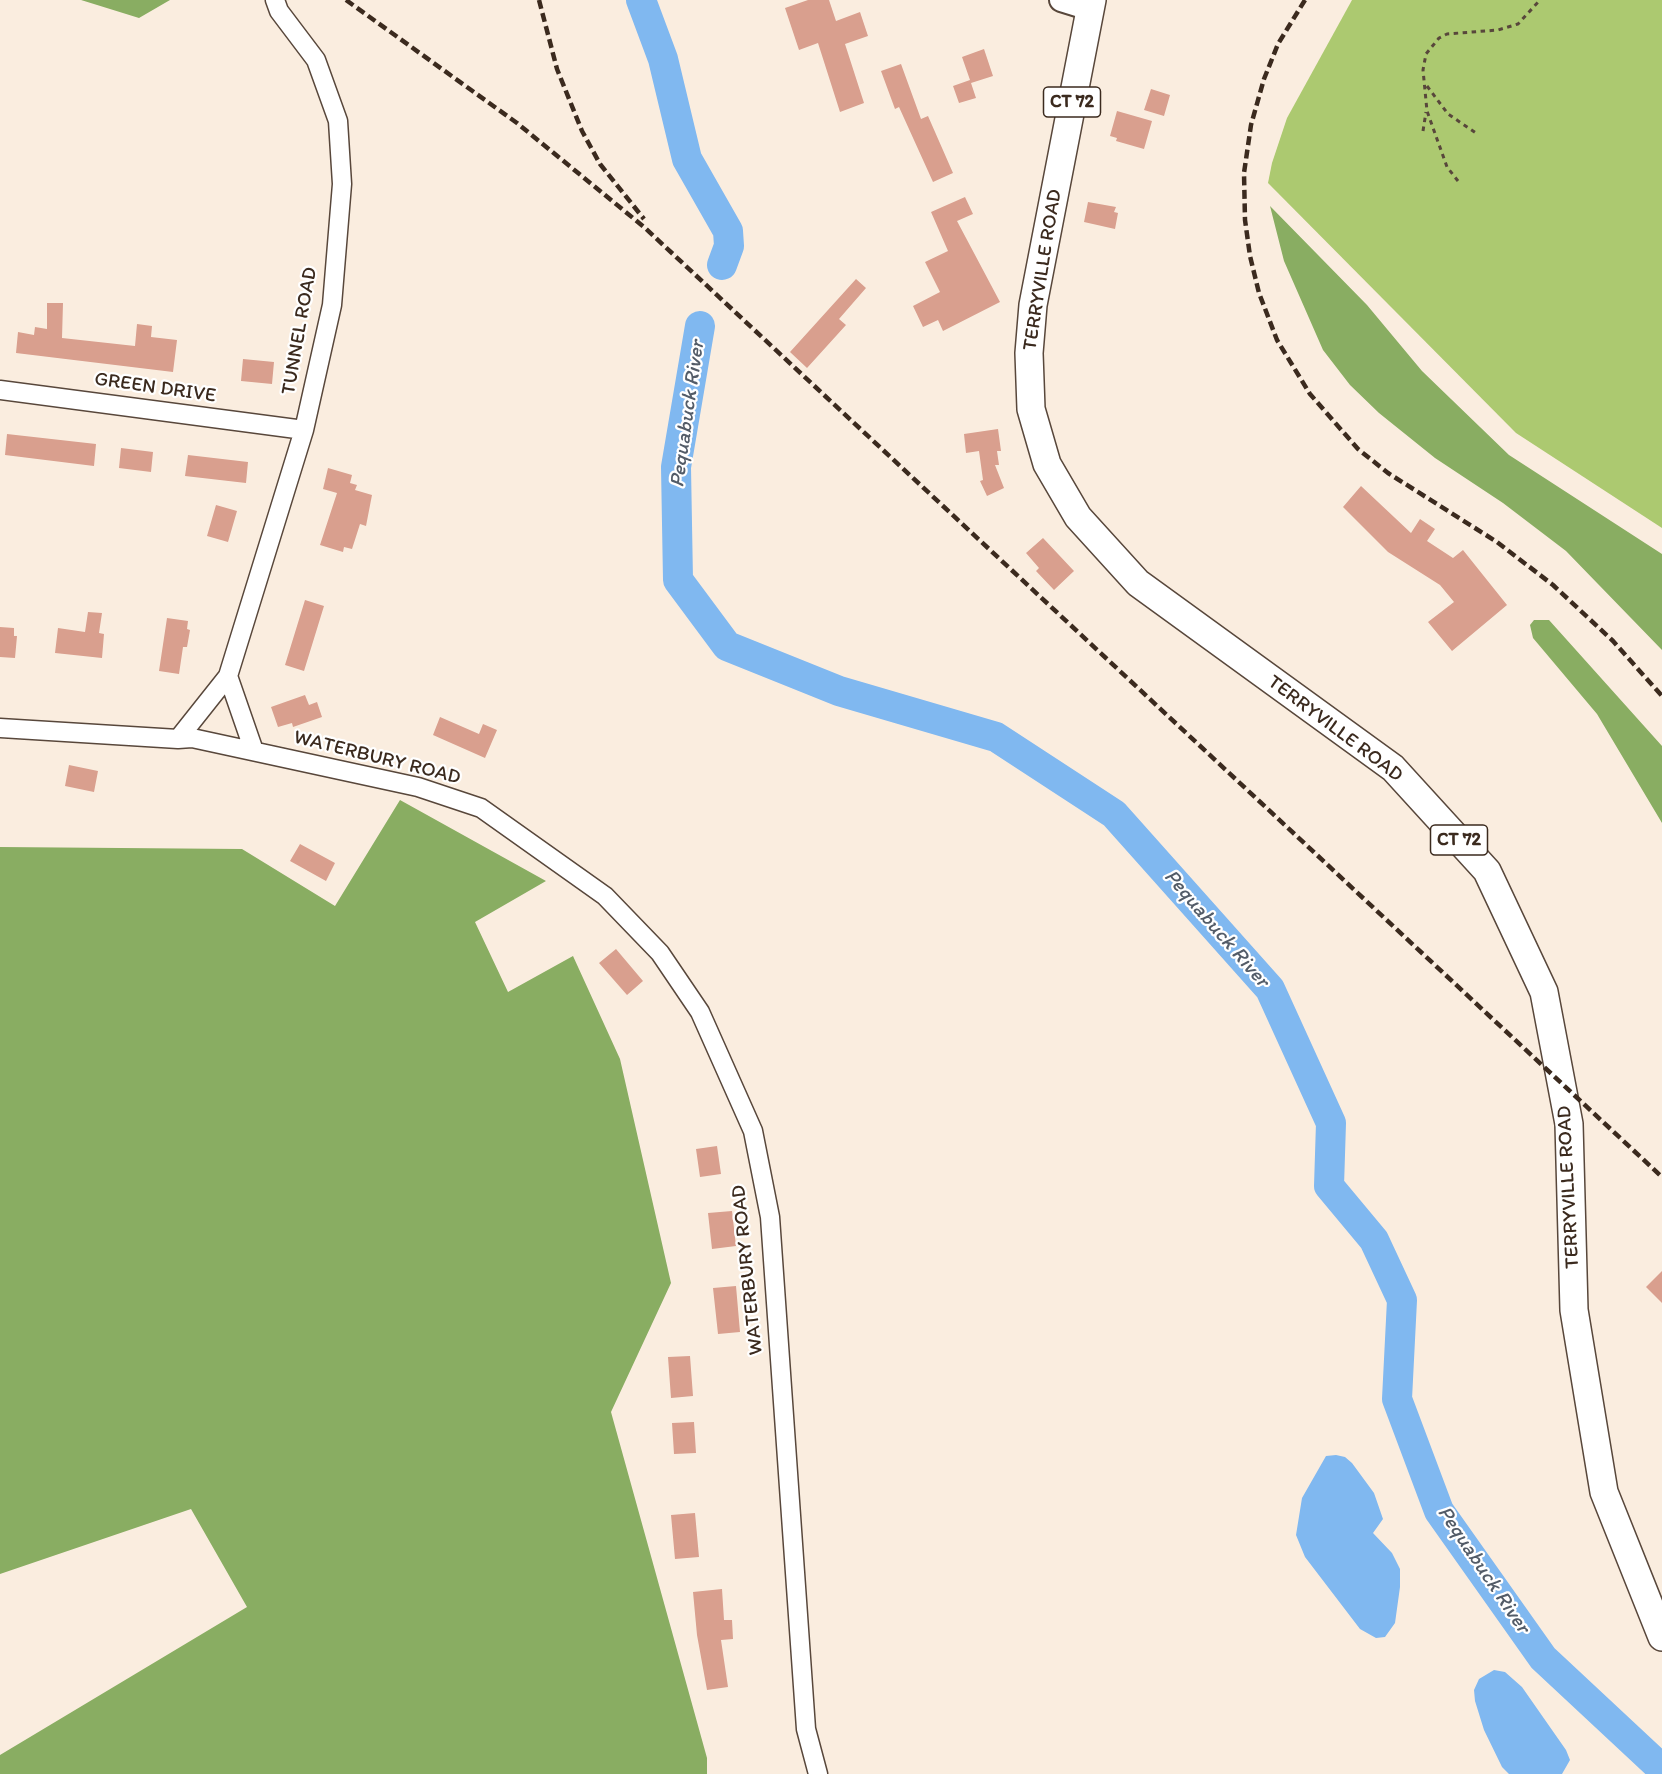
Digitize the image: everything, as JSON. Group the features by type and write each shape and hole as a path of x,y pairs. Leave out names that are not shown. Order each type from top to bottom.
{"highway":[{"name":"TERRYVILLE ROAD","path":"1091,4 1033,305 1030,341 1031,409 1047,464 1078,517 1138,583 1393,768 1487,871 1544,992 1569,1124 1574,1310 1604,1492 1662,1637"}],"main road":[{"path":"1061,0 1091,4"}],"street":[{"name":"TUNNEL ROAD","path":"185,738 228,676 304,430 332,305 342,184 338,122 316,60 279,11 275,0"},
{"name":"GREEN DRIVE","path":"0,390 304,430"},
{"path":"228,676 255,751"},
{"name":"WATERBURY ROAD","path":"0,728 185,738 418,787 482,808 605,896 660,953 700,1012 753,1131 770,1217 806,1729 818,1774"}],"path":[{"path":"1423,131 1427,107 1424,70 1426,54 1439,38 1447,34 1512,27 1527,16 1540,0"},
{"path":"1426,85 1448,114 1476,133"},
{"path":"1427,107 1447,167 1458,182"}],"green space":[{"path":"81,0 170,0 139,18"},
{"path":"1352,0 1662,0 1662,528 1516,433 1268,183 1287,118"},
{"path":"1270,206 1367,305 1422,371 1509,455 1662,554 1662,650 1566,551 1503,503 1435,458 1379,413 1350,385 1323,350 1284,261"},
{"path":"1534,620 1549,620 1662,746 1662,823 1597,714 1533,638 1530,625"},
{"path":"400,800 546,881 475,922 508,992 573,956 620,1059 671,1283 611,1412 707,1758 707,1774 0,1774 0,1755 247,1607 191,1509 0,1574 0,847 242,849 335,906"}],"water":[{"path":"1326,1456 1345,1457 1352,1463 1374,1493 1383,1519 1373,1533 1392,1553 1400,1569 1395,1623 1385,1637 1376,1638 1360,1629 1305,1557 1296,1535 1302,1498"},
{"path":"1494,1670 1505,1672 1522,1687 1566,1750 1570,1760 1562,1774 1509,1774 1502,1767 1484,1730 1474,1690 1479,1679"}],"building":[{"path":"808,0 829,0 836,21 860,12 868,36 845,44 864,103 840,112 818,43 799,50 785,8"},
{"path":"984,49 993,76 971,83 976,98 959,103 953,86 970,80 962,57"},
{"path":"901,64 921,119 928,116 953,173 933,182 899,107 895,109 881,71"},
{"path":"1151,89 1170,95 1164,116 1144,110"},
{"path":"1117,111 1152,121 1144,149 1116,141 1117,138 1110,136"},
{"path":"965,197 973,214 957,221 1000,302 943,331 938,320 923,327 913,306 940,292 925,262 948,251 931,212"},
{"path":"1088,202 1116,207 1114,212 1118,213 1115,229 1084,222"},
{"path":"856,279 866,288 839,319 846,325 807,368 790,352"},
{"path":"47,303 63,303 62,338 135,346 137,324 152,326 151,337 177,340 173,372 16,353 18,332 34,335 35,327 47,329"},
{"path":"243,359 274,362 272,384 241,381"},
{"path":"998,429 1001,451 997,451 999,465 995,465 1004,488 987,496 980,481 983,480 979,451 966,453 964,434"},
{"path":"7,434 96,444 94,466 5,455"},
{"path":"121,448 153,452 151,472 119,468"},
{"path":"188,455 248,462 246,483 185,476"},
{"path":"328,468 352,475 350,483 357,485 355,490 372,495 366,526 360,524 352,549 344,547 343,552 320,545 337,493 323,489"},
{"path":"1361,486 1411,533 1420,519 1435,529 1427,541 1453,558 1463,550 1507,605 1452,651 1428,622 1454,602 1440,585 1388,552 1343,507"},
{"path":"216,505 237,511 228,542 207,536"},
{"path":"1043,538 1074,571 1054,590 1036,571 1039,568 1026,553"},
{"path":"305,600 324,606 304,671 285,665"},
{"path":"88,612 102,613 99,633 104,634 102,658 55,653 58,628 85,632"},
{"path":"167,618 188,621 187,629 190,630 187,647 183,647 179,674 159,671"},
{"path":"0,627 14,628 14,636 17,636 15,658 0,657"},
{"path":"305,695 309,705 317,702 322,717 293,727 292,723 278,727 271,707"},
{"path":"440,717 479,734 483,724 497,730 485,758 433,735"},
{"path":"69,765 98,771 94,792 65,786"},
{"path":"300,844 335,863 326,881 290,861"},
{"path":"616,949 643,981 627,995 599,963"},
{"path":"717,1146 721,1174 700,1177 696,1149"},
{"path":"732,1211 736,1246 712,1249 708,1213"},
{"path":"1662,1271 1662,1303 1646,1287"},
{"path":"736,1286 740,1332 718,1334 713,1288"},
{"path":"690,1356 693,1396 671,1398 668,1357"},
{"path":"694,1422 696,1453 674,1454 672,1423"},
{"path":"695,1513 699,1557 675,1559 671,1515"},
{"path":"722,1589 724,1620 732,1620 733,1639 721,1640 728,1687 707,1690 697,1635 693,1592"}],"waterway":[{"name":"Pequabuck River","path":"641,0 663,59 687,159 728,231 729,246 722,265"},
{"name":"Pequabuck River","path":"700,326 676,467 678,580 727,646 839,691 996,737 1114,814 1270,989 1331,1123 1329,1186 1374,1240 1402,1300 1397,1399 1439,1511 1543,1658 1662,1769"}],"railway":[{"path":"346,0 517,123 644,227 1662,1177"},
{"path":"539,0 557,69 582,131 600,164 644,219"},
{"path":"1305,0 1278,44 1264,79 1251,125 1244,173 1245,220 1250,256 1259,293 1277,340 1310,394 1358,449 1388,473 1497,542 1553,585 1613,641 1662,696"}]}
